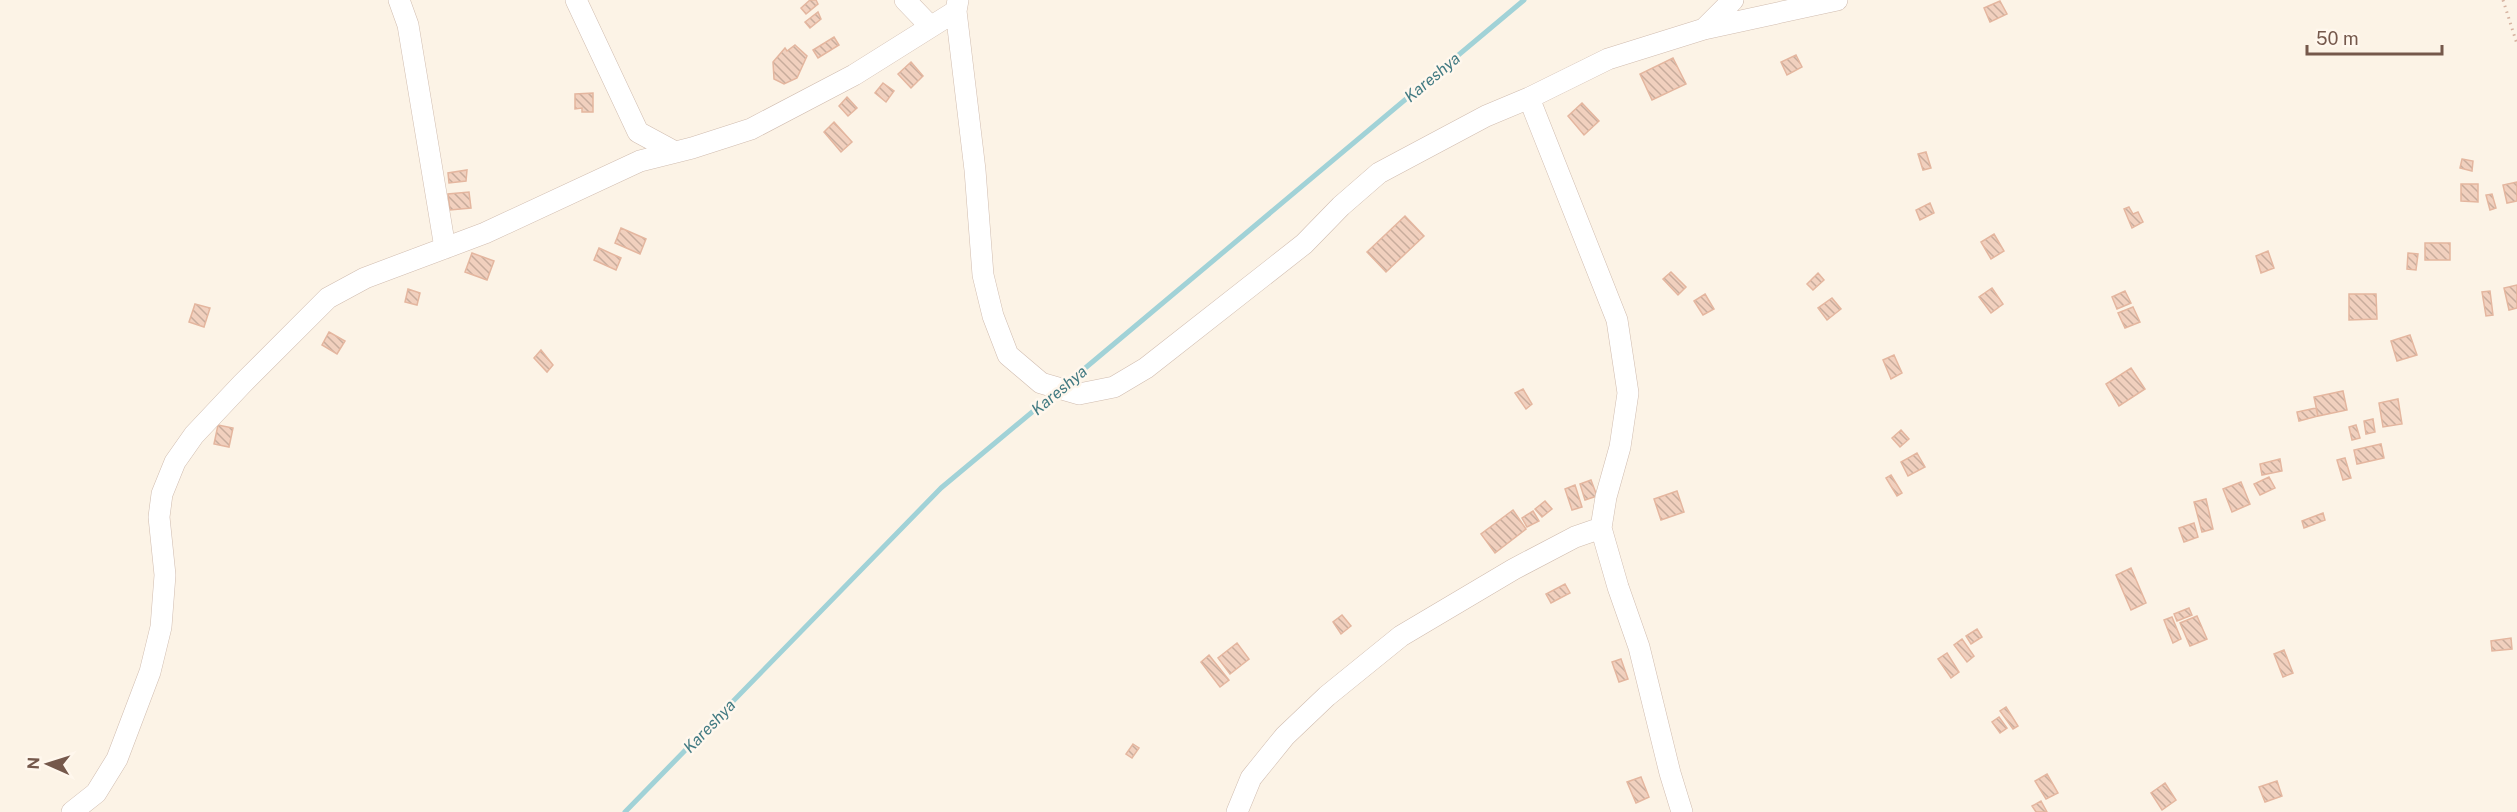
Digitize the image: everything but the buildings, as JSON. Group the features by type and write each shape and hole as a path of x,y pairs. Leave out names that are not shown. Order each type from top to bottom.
{"street":[{"path":"399,0 408,25 446,248"},
{"path":"576,0 638,132 675,152"},
{"path":"905,0 930,26"},
{"path":"1704,29 1733,0"},
{"path":"957,5 975,170 983,275 993,316 1008,355 1041,383 1079,394 1114,387 1146,368 1304,244 1379,172 1486,116 1529,98 1608,59 1704,29 1837,0"},
{"path":"72,812 96,793 117,759 150,672 161,627 164,586 159,517 162,494 175,462 210,418 328,298 365,278 485,233 640,160 675,152 760,125 854,75 930,26 957,5"},
{"path":"1529,98 1617,320 1628,393 1620,447 1606,497 1601,528 1639,647 1682,812"},
{"path":"1237,812 1251,778 1285,736 1326,696 1383,650 1401,636 1514,569 1575,537 1601,528"}],"path":[{"path":"2503,0 2517,44"}],"waterway":[{"name":"Kareshya","path":"1065,385 1524,0"},
{"name":"Kareshya","path":"625,812 941,488 1055,393"}]}
